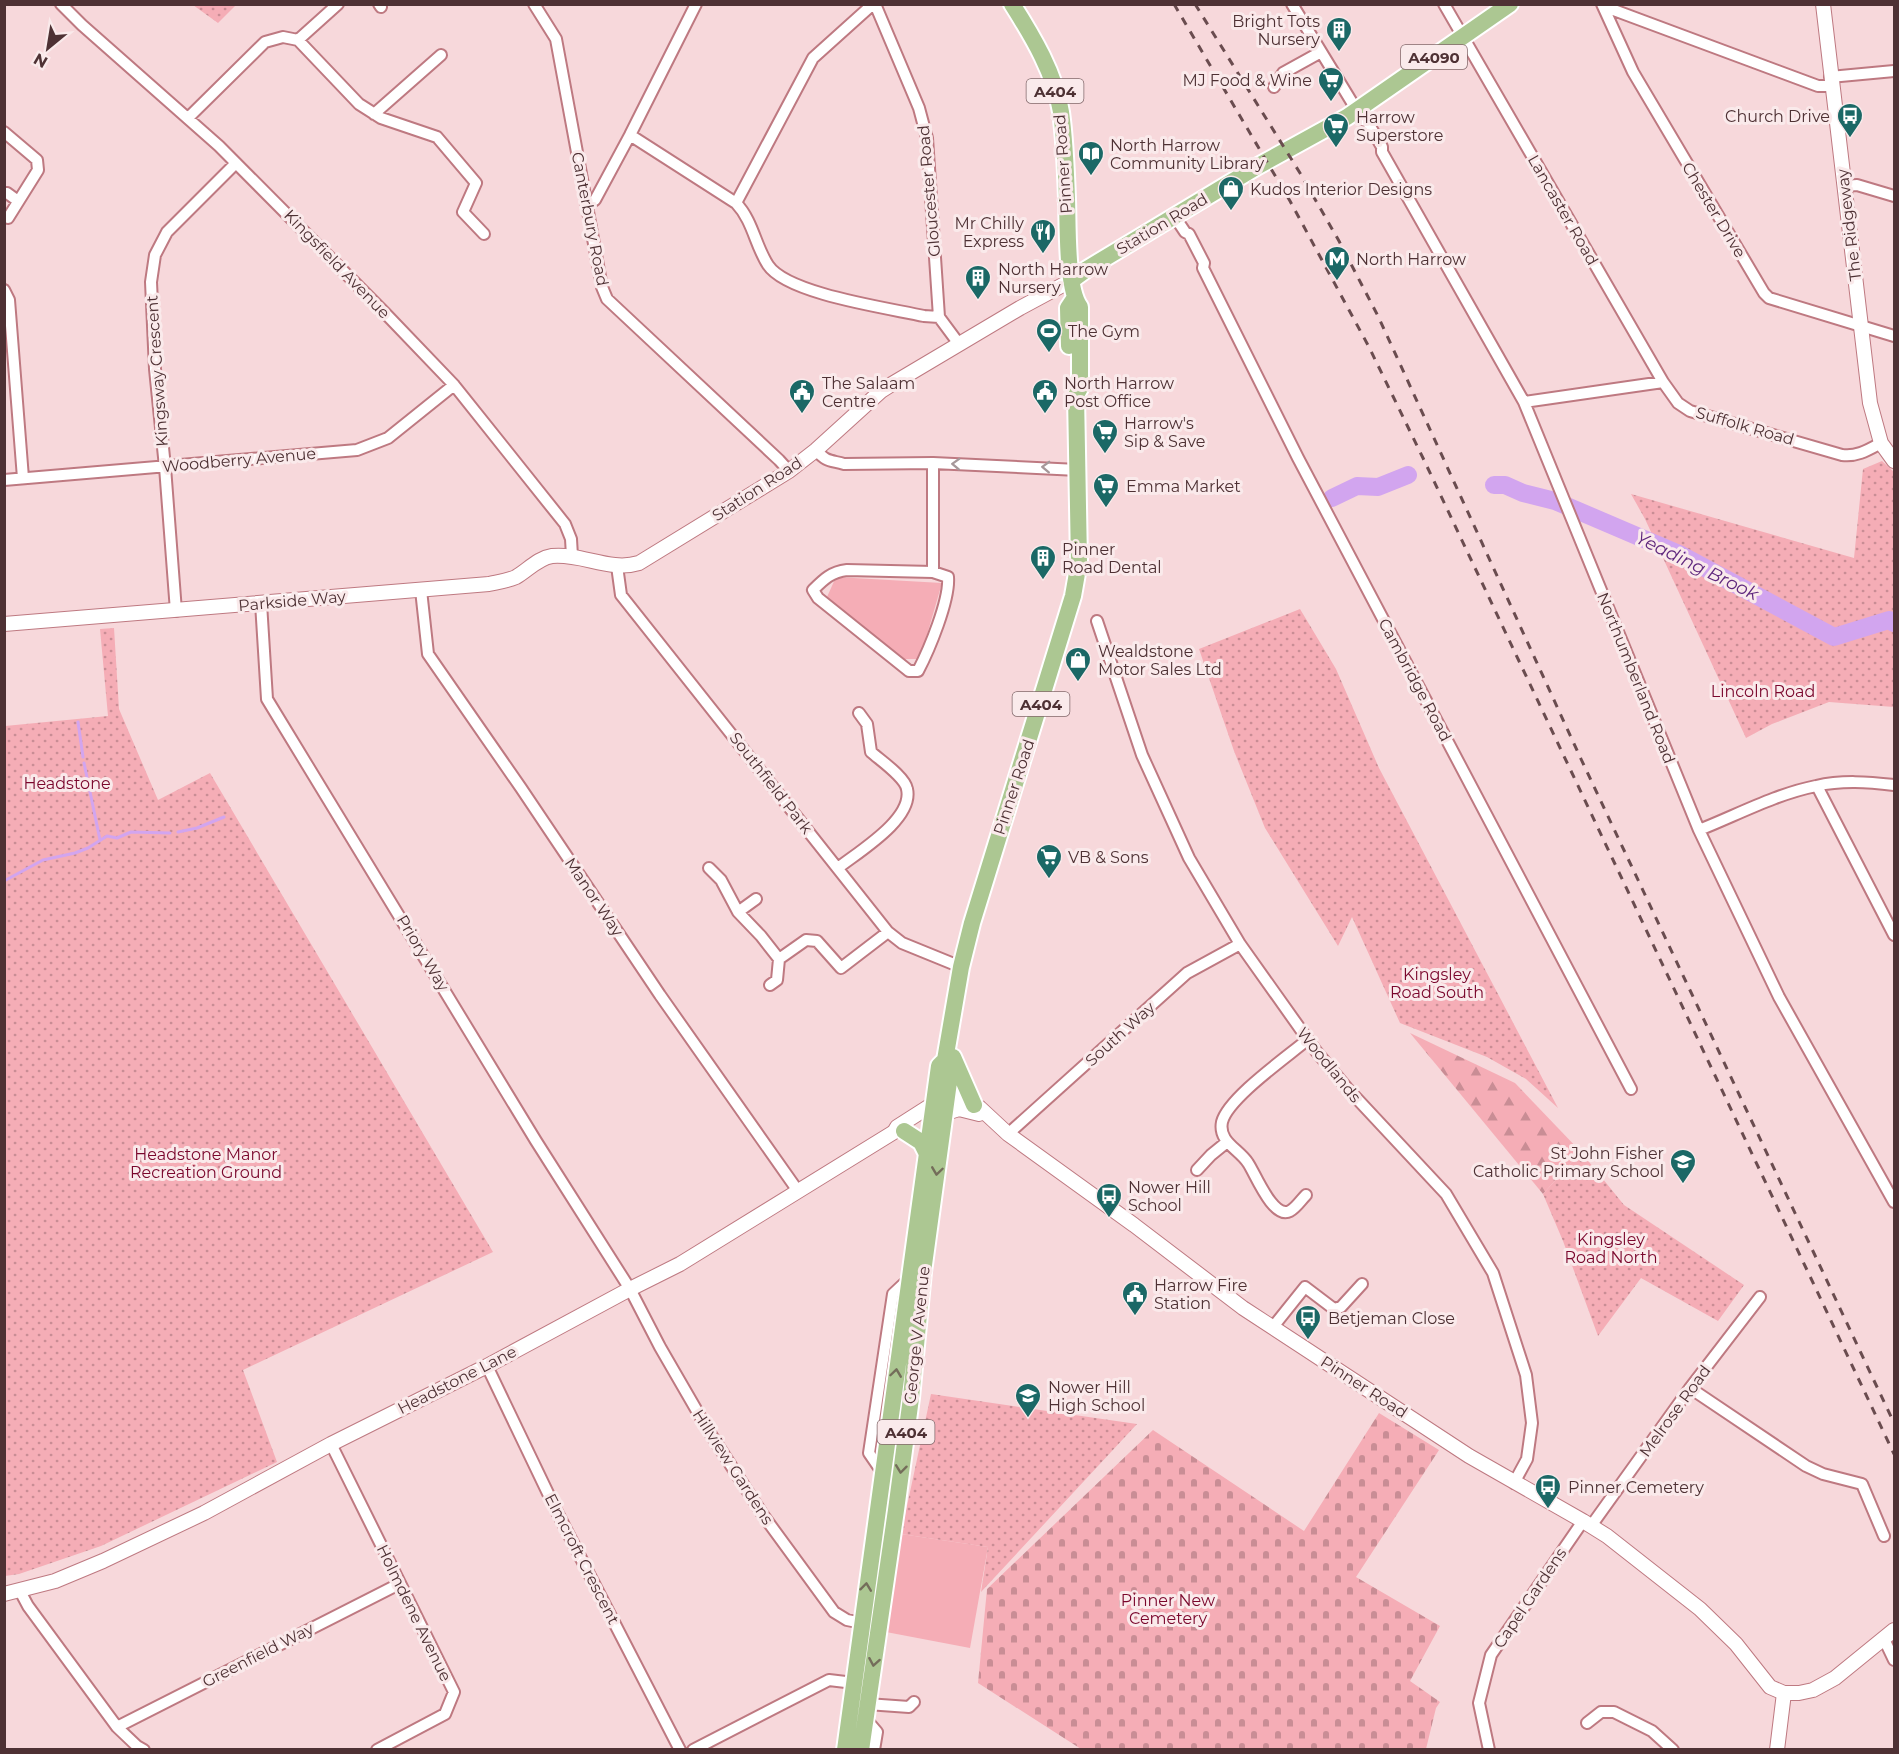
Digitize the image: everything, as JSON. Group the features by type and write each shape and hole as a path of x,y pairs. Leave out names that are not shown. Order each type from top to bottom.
{"main road":[{"name":"Pinner Road","path":"939,1109 939,1066 946,1053 961,967 985,880 1073,596 1079,562 1077,395 1080,388 1080,307 1074,299 1067,243 1065,141 1060,109 1050,74 1030,33 1012,4"},
{"name":"A4090","path":"1360,115 1510,4"},
{"name":"Station Road","path":"1072,280 1258,166 1360,115"},
{"path":"946,1053 979,1109"},
{"name":"George V Avenue","path":"848,1748 854,1683 926,1152 939,1109"},
{"name":"George V Avenue","path":"848,1748 866,1711 880,1628 911,1398 939,1109"},
{"path":"899,1132 919,1140 926,1152"},
{"path":"892,1404 911,1398"}],"street":[{"name":"Kingsfield Avenue","path":"61,4 236,163 454,385 565,525 571,539 572,556"},
{"path":"298,40 338,4"},
{"name":"Canterbury Road","path":"534,4 556,39 602,287 608,299 789,471"},
{"path":"586,204 595,200 696,4"},
{"path":"736,204 813,58 874,4"},
{"name":"Gloucester Road","path":"874,4 920,108 927,138 939,317"},
{"name":"Northumberland Road","path":"1292,4 1360,115 1378,151 1382,152 1524,402 1699,830 1779,997 1894,1202"},
{"name":"Lancaster Road","path":"1444,4 1664,382"},
{"name":"The Ridgeway","path":"1823,4 1870,404 1881,443"},
{"path":"1602,5 1818,87 1831,82 1894,71"},
{"name":"Chester Drive","path":"1602,5 1633,72 1764,293 1769,298 1894,336"},
{"path":"188,118 265,42 283,37 298,40 359,104 381,118 437,137 476,183 463,212 484,234"},
{"path":"1274,87 1282,73 1321,52"},
{"path":"374,114 441,55"},
{"path":"4,132 37,160 38,170 8,218"},
{"path":"630,135 736,204 744,212 768,265 780,277 822,294 924,316 939,317 959,345"},
{"name":"Kingsway Crescent","path":"176,611 154,347 151,282 155,255 167,232 236,163"},
{"path":"1845,186 1857,185 1894,196"},
{"path":"7,193 18,201"},
{"name":"Cambridge Road","path":"1175,217 1185,232 1190,234 1204,264 1203,268 1298,458 1631,1089"},
{"name":"Station Road","path":"572,556 617,566 628,567 639,563 789,471 816,450 881,391 1072,280"},
{"path":"4,290 9,300 23,478"},
{"path":"1524,402 1664,382"},
{"name":"Suffolk Road","path":"1664,382 1678,403 1690,411 1842,454 1852,456 1860,454 1881,443"},
{"name":"Woodberry Avenue","path":"4,480 357,450 388,438 454,385"},
{"path":"1881,443 1894,460"},
{"path":"816,450 823,459 844,464 933,464 1078,470"},
{"path":"933,464 933,572"},
{"name":"Parkside Way","path":"4,624 501,582 515,577 550,556 572,556"},
{"name":"Southfield Park","path":"617,566 621,595 888,932 902,943 961,967"},
{"path":"834,572 933,572 948,577 949,590 918,671 909,671 818,598 813,590 834,572"},
{"name":"Manor Way","path":"421,590 428,654 660,995 798,1191"},
{"name":"Priory Way","path":"261,603 267,699 630,1289"},
{"name":"Woodlands","path":"1097,621 1142,755 1189,858 1240,944 1307,1040 1347,1088 1446,1194 1493,1273 1526,1375 1532,1423 1527,1459 1514,1483"},
{"path":"1090,641 1102,640"},
{"path":"838,868 896,822 906,802 907,789 901,778 871,752 867,724 859,713"},
{"path":"1699,830 1791,793 1817,786 1864,781 1894,785"},
{"path":"1817,786 1894,935"},
{"path":"709,868 722,880 738,912 779,959 777,980 770,985"},
{"path":"738,912 756,899"},
{"path":"779,959 806,940 818,941 841,968 888,932"},
{"name":"South Way","path":"1008,1134 1187,973 1240,944"},
{"path":"1306,1195 1291,1210 1286,1212 1278,1210 1265,1194 1247,1162 1227,1142 1222,1132 1222,1125 1227,1113 1249,1088 1307,1040"},
{"path":"939,1109 959,1109 977,1114 979,1109"},
{"name":"Headstone Lane","path":"4,1594 20,1592 55,1581 103,1562 204,1513 331,1444 487,1366 680,1264 798,1191 939,1109"},
{"name":"Pinner Road","path":"979,1109 1008,1134 1134,1225 1243,1308 1514,1483 1587,1523 1700,1609 1736,1644 1765,1682 1784,1694"},
{"path":"1197,1170 1210,1155 1227,1142"},
{"name":"George V Avenue","path":"882,1472 868,1453 893,1294 910,1278"},
{"path":"1273,1327 1305,1287 1334,1309 1341,1307 1362,1284"},
{"name":"Hillview Gardens","path":"630,1289 660,1347 708,1430 763,1515 834,1612 847,1620 862,1623"},
{"name":"Melrose Road","path":"1587,1523 1760,1297"},
{"name":"Elmcroft Crescent","path":"487,1366 561,1520 680,1749"},
{"path":"1690,1388 1806,1466 1823,1474 1862,1484 1884,1536"},
{"name":"Holmdene Avenue","path":"331,1444 453,1692 445,1714 377,1749"},
{"name":"Capel Gardens","path":"1489,1749 1479,1703 1491,1654 1587,1523"},
{"name":"Greenfield Way","path":"117,1727 399,1584"},
{"path":"20,1592 117,1727 137,1746 144,1749"},
{"path":"1777,1749 1784,1694 1799,1694 1813,1690 1835,1678 1889,1635 1894,1660"},
{"path":"693,1749 829,1680 854,1683"},
{"path":"874,1749 877,1732 866,1711 909,1707 914,1702"},
{"path":"1587,1723 1601,1712 1614,1712 1652,1731 1673,1749"}],"green space":[{"path":"193,5 236,5 218,23"},
{"name":"Lincoln Road","path":"1882,461 1894,472 1894,707 1829,702 1772,724 1746,738 1645,519 1631,494 1854,558 1863,469"},
{"path":"836,577 942,583 920,659 903,659 827,597"},
{"name":"Kingsley Road South","path":"1300,609 1336,669 1379,768 1558,1108 1526,1079 1487,1057 1400,1023 1352,917 1338,946 1265,828 1234,751 1199,649"},
{"name":"Headstone Manor Recreation Ground","path":"114,628 119,709 158,800 210,773 493,1252 243,1370 277,1462 101,1546 19,1574 5,1576 5,726 108,716 100,629"},
{"path":"1410,1033 1515,1083 1581,1152 1543,1194"},
{"name":"Kingsley Road North","path":"1581,1152 1624,1205 1744,1285 1718,1321 1641,1278 1598,1336 1543,1194"},
{"path":"931,1394 1137,1424 981,1592 988,1547 901,1534"},
{"name":"Pinner New Cemetery","path":"1379,1413 1439,1450 1356,1577 1440,1626 1410,1681 1440,1702 1436,1708 1426,1749 1081,1749 978,1683 987,1589 1153,1430 1304,1531"},
{"path":"901,1534 988,1547 970,1648 886,1632"}],"waterway":[{"name":"Yeading Brook","path":"1332,498 1357,486 1378,487 1408,475"},
{"name":"Yeading Brook","path":"1494,485 1505,485 1523,493 1555,501 1679,554 1834,637 1889,620 1894,623"},
{"path":"78,722 83,757"},
{"path":"84,763 100,840"},
{"name":"Yeading Brook","path":"178,832 197,828 224,817"},
{"name":"Yeading Brook","path":"4,881 43,860 75,853 107,836 117,838 131,832 170,833"}],"railway":[{"path":"1174,4 1290,201 1369,347 1894,1454"},
{"path":"1195,4 1300,173 1378,316 1581,759 1894,1423"}],"place":[{"name":"Bright Tots Nursery","path":"1339,53"},
{"name":"MJ Food & Wine","path":"1331,103"},
{"name":"Church Drive","path":"1850,139"},
{"name":"Harrow Superstore","path":"1336,149"},
{"name":"North Harrow Community Library","path":"1091,177"},
{"name":"Kudos Interior Designs","path":"1231,212"},
{"name":"Mr Chilly Express","path":"1043,255"},
{"name":"North Harrow","path":"1337,282"},
{"name":"North Harrow Nursery","path":"978,301"},
{"name":"The Gym","path":"1049,354"},
{"name":"The Salaam Centre","path":"802,415"},
{"name":"North Harrow Post Office","path":"1045,415"},
{"name":"Harrow's Sip & Save","path":"1105,455"},
{"name":"Emma Market","path":"1106,509"},
{"name":"Pinner Road Dental","path":"1043,581"},
{"name":"Wealdstone Motor Sales Ltd","path":"1078,683"},
{"name":"VB & Sons","path":"1049,880"},
{"name":"St John Fisher Catholic Primary School","path":"1683,1185"},
{"name":"Nower Hill School","path":"1109,1219"},
{"name":"Harrow Fire Station","path":"1135,1317"},
{"name":"Betjeman Close","path":"1308,1341"},
{"name":"Nower Hill High School","path":"1028,1419"},
{"name":"Pinner Cemetery","path":"1548,1510"}],"park label":[{"name":"Headstone","path":"67,783"}]}
